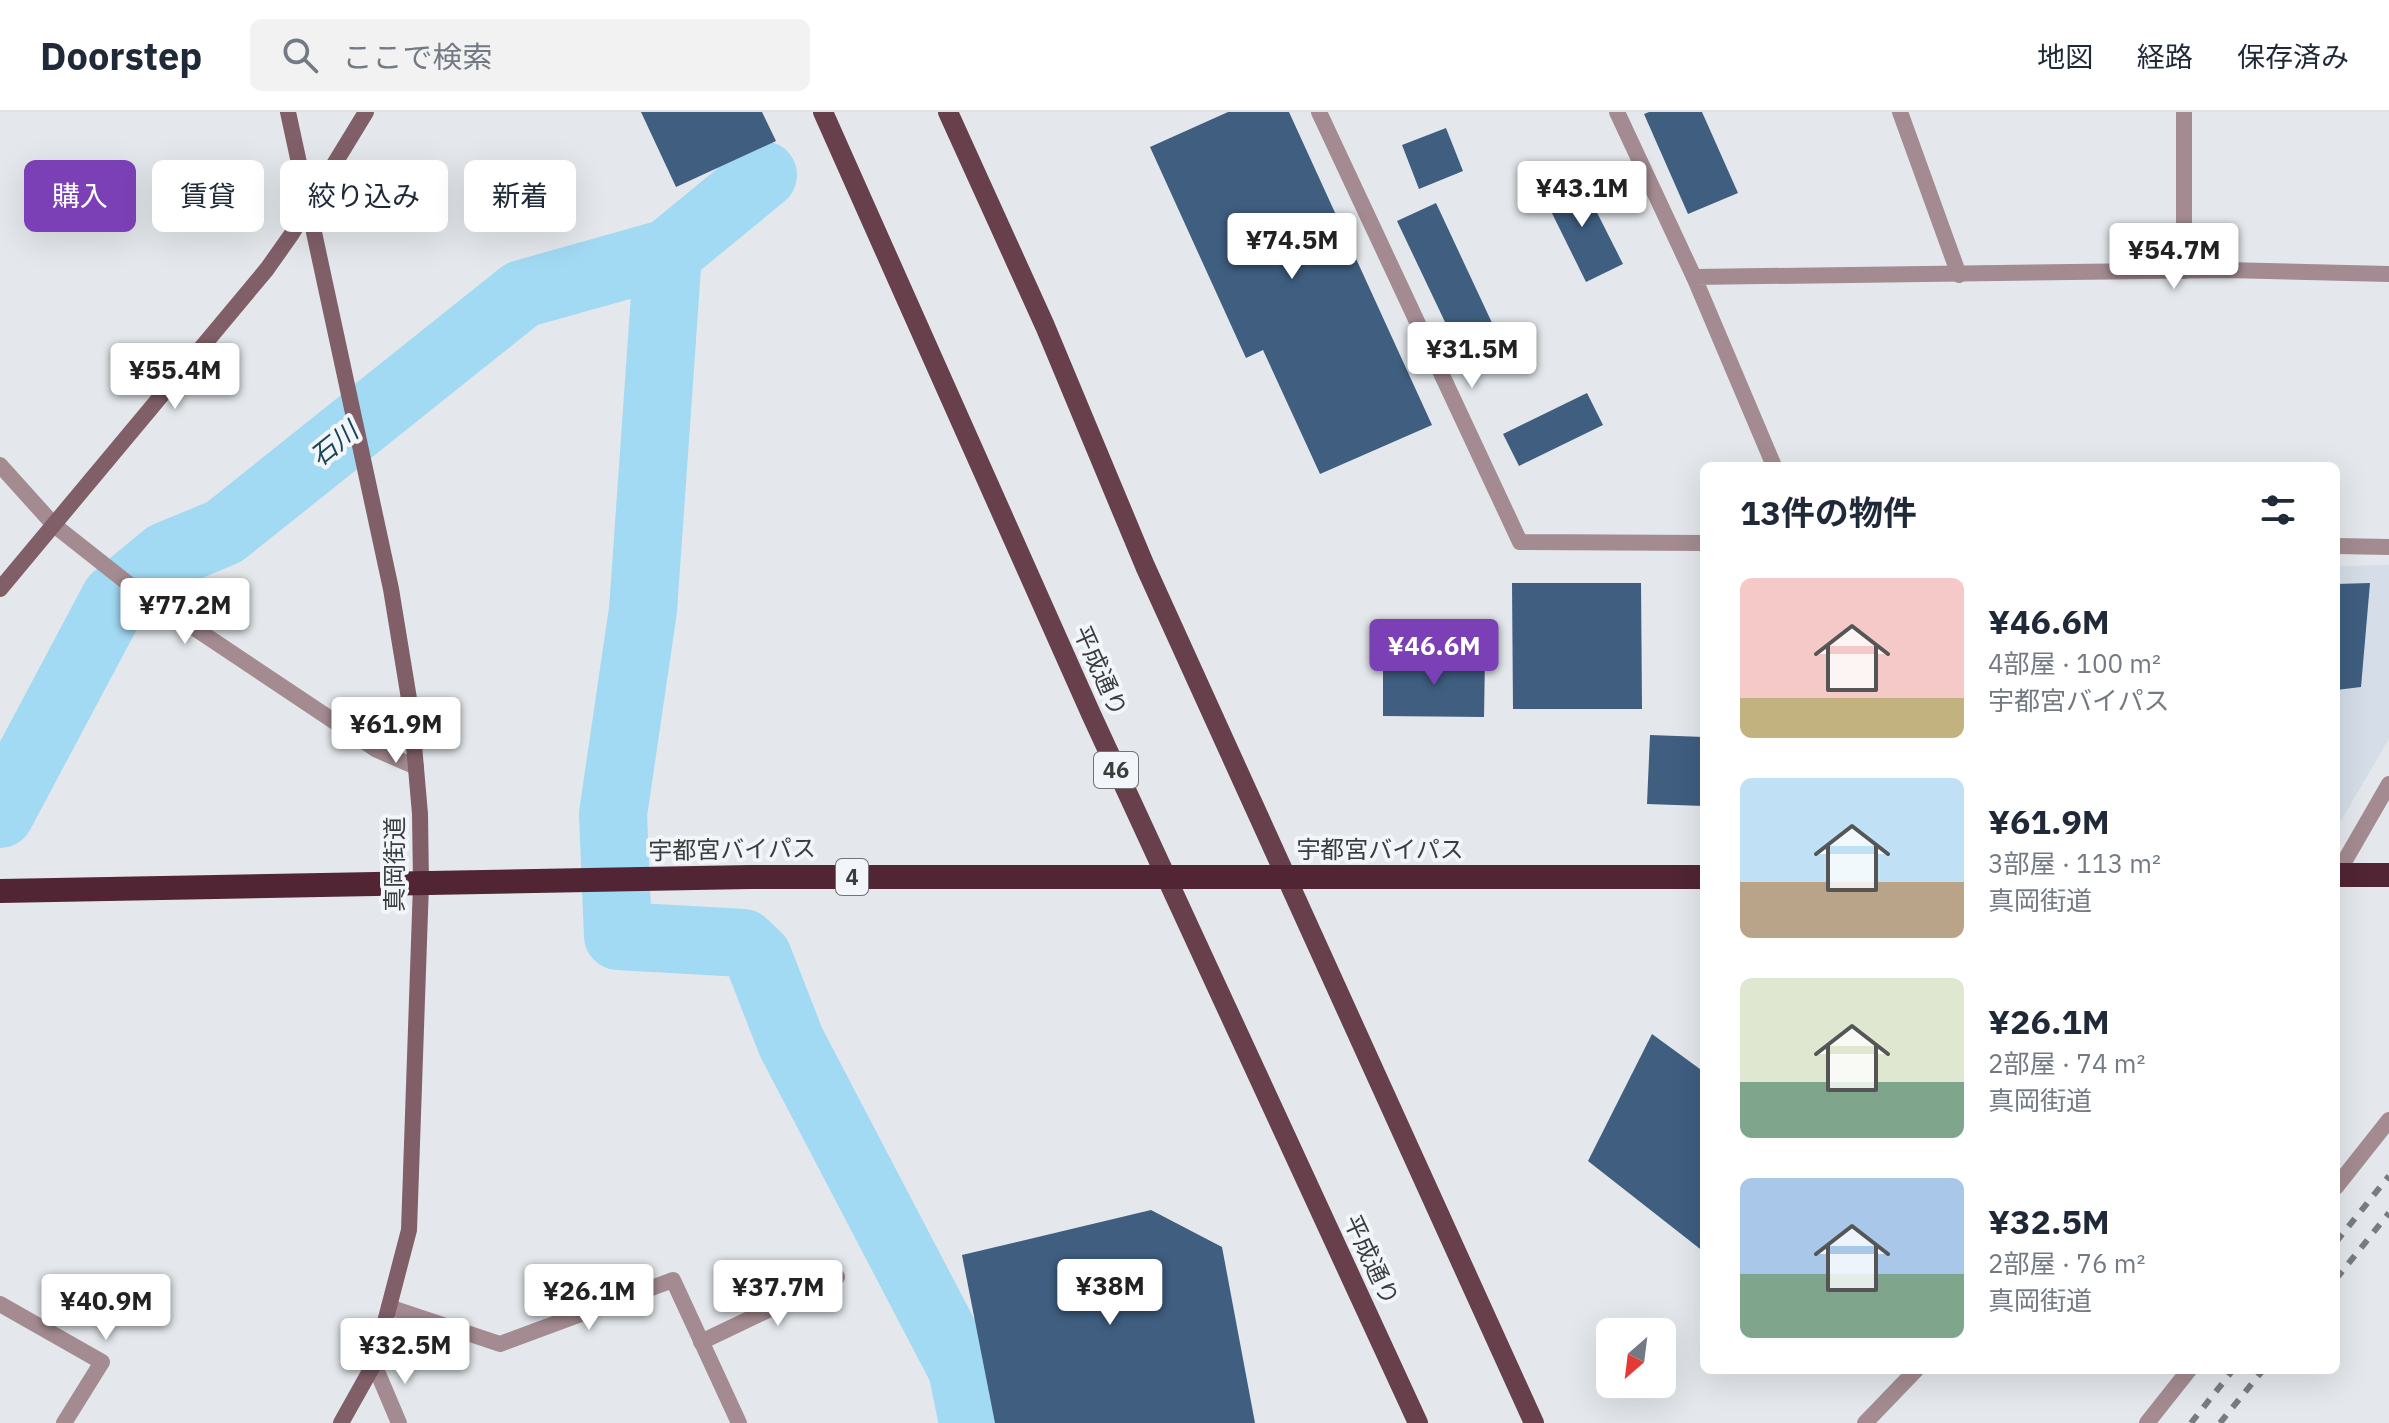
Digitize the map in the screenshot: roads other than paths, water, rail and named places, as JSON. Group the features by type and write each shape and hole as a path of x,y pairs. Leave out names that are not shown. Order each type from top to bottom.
{"highway":[{"path":"2340,875 2389,875"},
{"name":"宇都宮バイパス","path":"0,891 749,877 1700,877"}],"main road":[{"name":"平成通り","path":"823,112 1165,878 1418,1423"},
{"path":"954,114 1145,566 1534,1423"}],"street":[{"name":"真岡街道","path":"288,112 299,160"},
{"path":"337,160 366,112"},
{"path":"1319,112 1520,542 1700,543"},
{"path":"1617,112 1694,277 1772,462"},
{"path":"1900,112 1959,275"},
{"path":"2184,112 2184,271"},
{"path":"0,589 267,269 292,232"},
{"name":"真岡街道","path":"316,232 391,589 411,711 421,884 409,1230 374,1364 341,1423"},
{"path":"1694,277 2184,271 2389,274"},
{"path":"0,465 54,525 130,585 377,750 416,767"},
{"path":"2340,546 2389,547"},
{"path":"2340,868 2389,784"},
{"path":"2340,1182 2389,1120"},
{"path":"701,1342 837,1277"},
{"path":"389,1307 500,1344 673,1280 739,1423"},
{"path":"0,1304 102,1362 64,1423"},
{"path":"374,1364 399,1423"},
{"path":"1865,1423 1912,1374"},
{"path":"2147,1423 2186,1374"}],"waterway":[{"name":"石川","path":"0,814 115,598 166,556 224,532 522,294 668,253 763,175"},
{"path":"668,253 643,610 613,814 618,936 743,943 758,957 791,1042 962,1369 973,1423"}],"railway":[{"path":"2340,1237 2389,1176"},
{"path":"2340,1274 2389,1213"},
{"path":"2191,1423 2230,1374"},
{"path":"2220,1423 2260,1374"}]}
